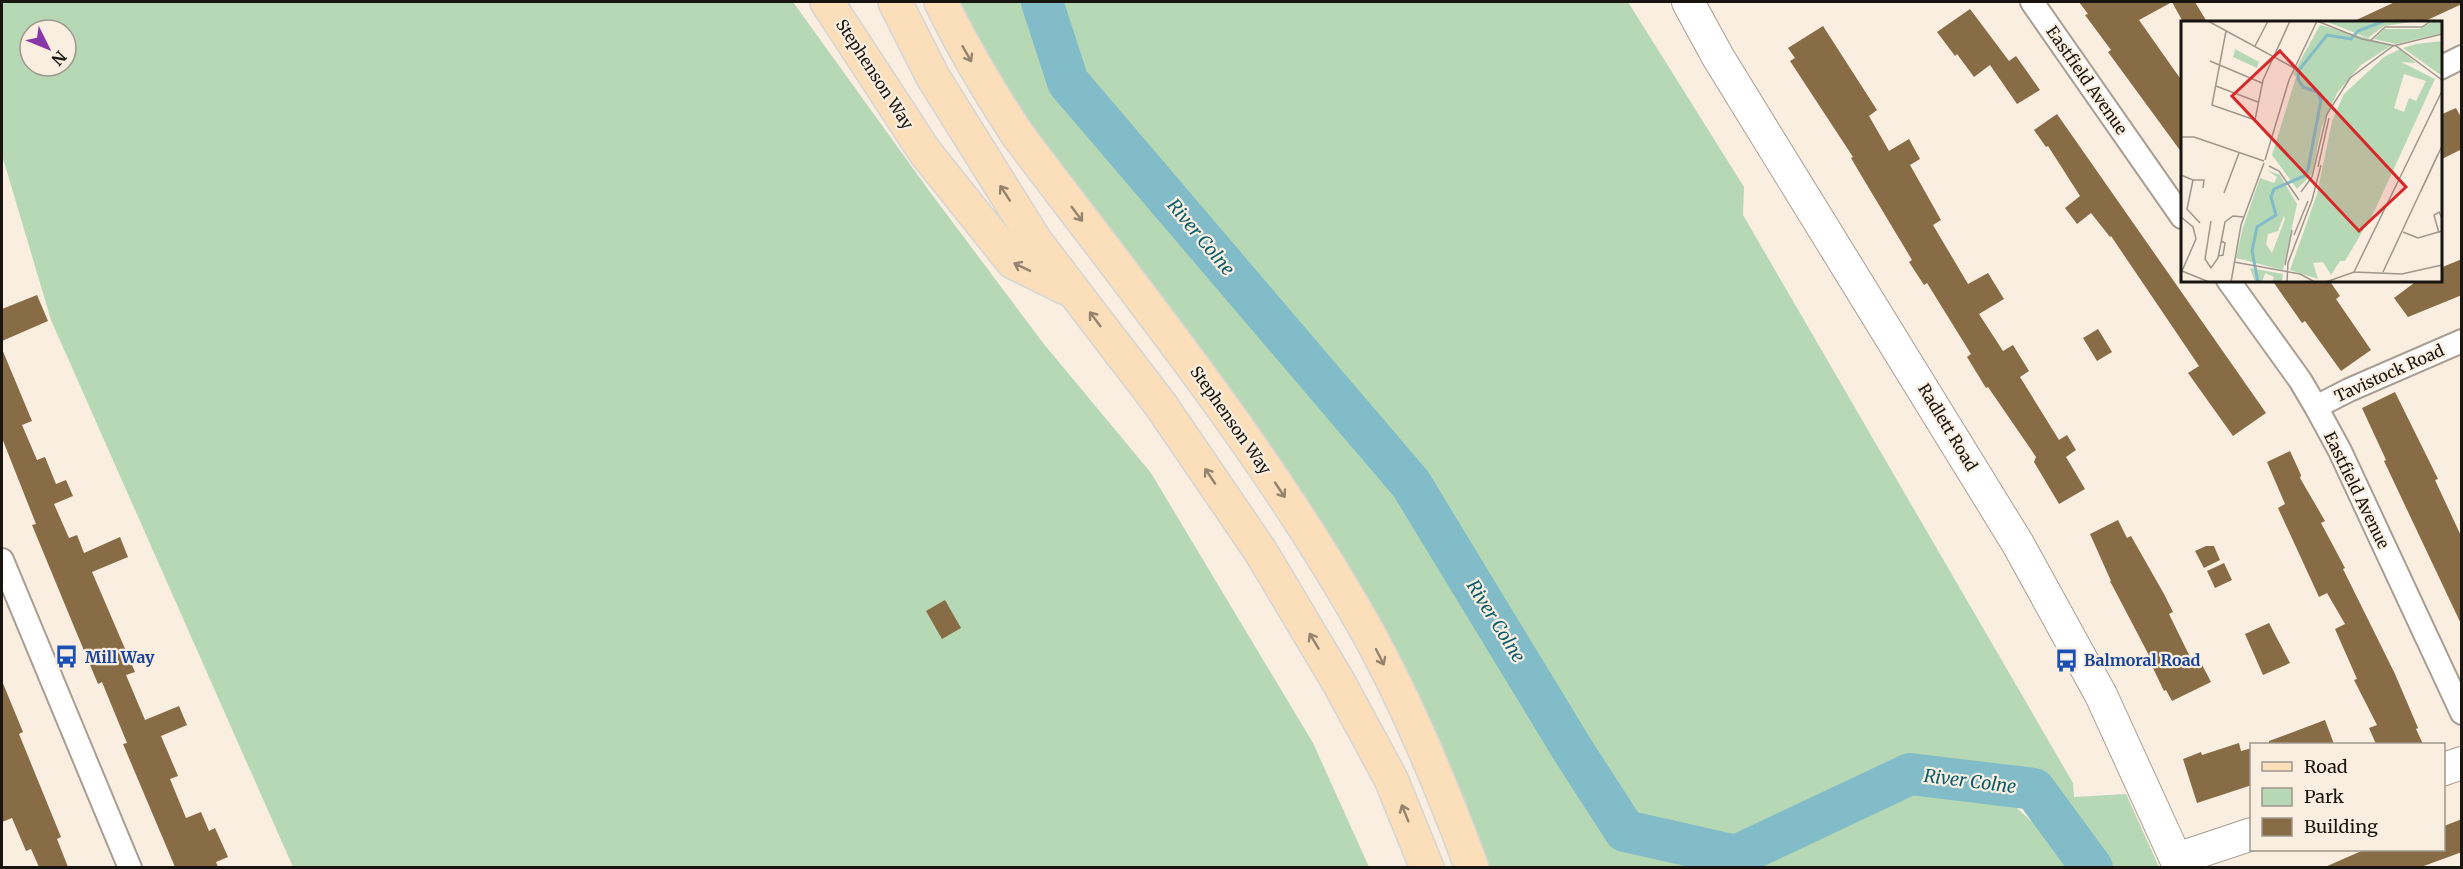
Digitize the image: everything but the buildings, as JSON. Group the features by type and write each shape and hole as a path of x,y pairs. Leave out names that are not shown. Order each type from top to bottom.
{"main road":[{"name":"Stephenson Way","path":"828,2 925,152 1013,262 1075,292"},
{"name":"Stephenson Way","path":"895,2 933,77 1036,242 1160,404 1261,552 1339,682 1391,779 1426,867"},
{"name":"Stephenson Way","path":"941,2 969,57 1017,134 1190,362 1248,442 1309,534 1368,633 1401,698 1429,758 1472,867"}],"street":[{"name":"Radlett Road","path":"1688,2 1718,57 1908,362 2035,573 2101,695 2178,863"},
{"name":"Eastfield Avenue","path":"2032,2 2179,206"},
{"path":"2442,67 2462,57"},
{"name":"Eastfield Avenue","path":"2229,282 2300,380 2340,451 2462,713"},
{"name":"Tavistock Road","path":"2316,407 2462,340"},
{"path":"2,560 130,867"},
{"path":"2445,770 2462,763"},
{"path":"2178,863 2250,835"}],"green space":[{"path":"2,2 793,2 930,192 1043,343 1151,473 1313,743 1369,867 293,867 51,320 2,155"},
{"path":"955,2 1628,2 1744,187 1743,215 2073,783 2074,797 2126,794 2159,867 2098,867 2045,797 2005,797 2081,867 1488,867 1442,744 1364,599 1025,130"}],"waterway":[{"name":"River Colne","path":"1042,2 1068,82 1411,484 1574,752 1625,831 1736,856 1910,774 2034,789 2092,868"}],"place":[{"name":"Mill Way","path":"67,657"},
{"name":"Balmoral Road","path":"2066,660"}]}
